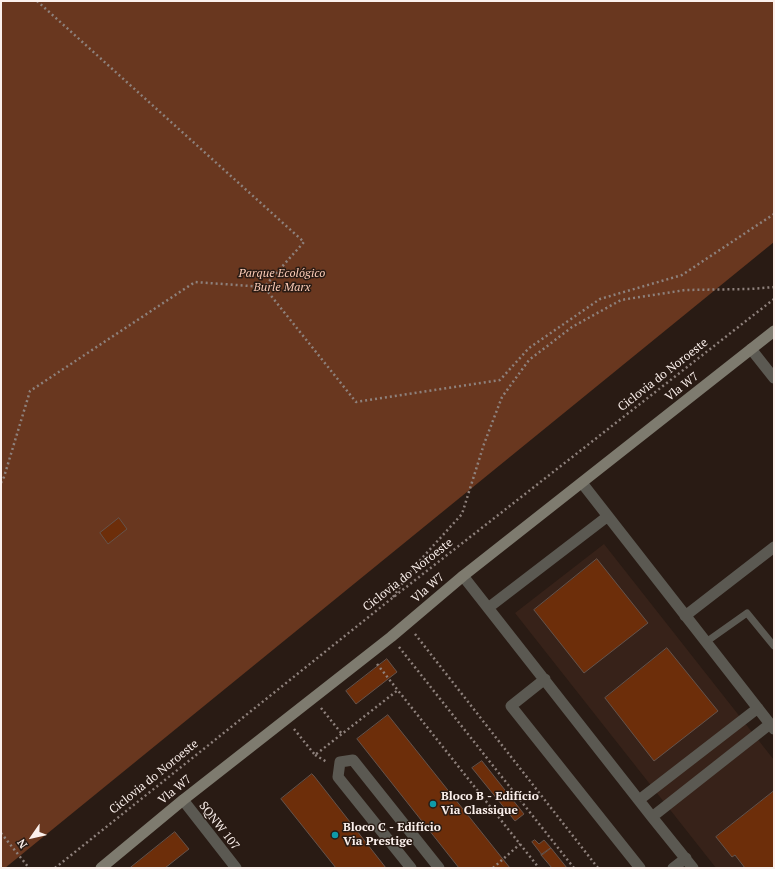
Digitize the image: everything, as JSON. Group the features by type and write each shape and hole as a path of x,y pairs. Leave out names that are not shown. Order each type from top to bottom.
{"main road":[{"name":"Vla W7","path":"101,868 183,800 370,654 463,576 774,331"}],"street":[{"path":"751,349 774,378"},
{"path":"582,482 772,726 652,817"},
{"path":"488,608 608,516"},
{"path":"685,616 774,546"},
{"path":"463,576 693,868"},
{"path":"545,679 511,706 640,868"},
{"path":"639,800 758,708"},
{"path":"411,868 338,777 340,762 353,760 439,868"},
{"name":"SQNW 107","path":"183,800 229,866"},
{"path":"673,868 686,858"}],"lane":[{"path":"706,642 747,613 774,646"}],"path":[{"path":"37,1 304,242 264,287"},
{"path":"1,484 30,391 195,282 264,287 356,402 500,380 529,348 600,299 682,275 774,214"},
{"path":"391,600 413,568 462,514 484,444 502,397 529,360 572,327 621,300 685,290 750,289 774,286"},
{"name":"Ciclovia do Noroeste","path":"55,868 391,600 774,299"},
{"path":"407,624 598,868"},
{"path":"391,637 574,868"},
{"path":"370,654 539,868"},
{"path":"286,719 315,755 398,690"},
{"path":"313,698 342,734"},
{"path":"1,833 29,868"},
{"path":"493,868 520,844"}],"shaded area":[{"path":"604,544 774,760 774,868 716,868 515,613"}],"green space":[{"name":"Parque Ecológico Burle Marx","path":"1,1 774,1 774,242 5,868 1,868"}],"building":[{"path":"119,518 127,529 108,544 100,533"},
{"path":"597,559 648,623 584,673 534,610"},
{"path":"667,648 718,711 654,761 605,698"},
{"path":"387,659 397,672 356,704 346,691"},
{"name":"Bloco B - Edifício Via Classique","path":"388,715 510,868 459,868 357,739"},
{"path":"482,761 524,814 515,821 472,768"},
{"name":"Bloco C - Edifício Via Prestige","path":"312,774 386,868 336,868 281,799"},
{"path":"774,791 774,868 745,868 735,855 732,857 716,837"},
{"path":"175,832 189,849 165,868 130,868"},
{"path":"535,840 539,844 544,840 551,848 542,855 532,842"},
{"path":"551,848 567,868 552,868 541,855"}],"place":[{"name":"Bloco B - Edifício Via Classique","path":"433,804"},
{"name":"Bloco C - Edifício Via Prestige","path":"335,835"}]}
